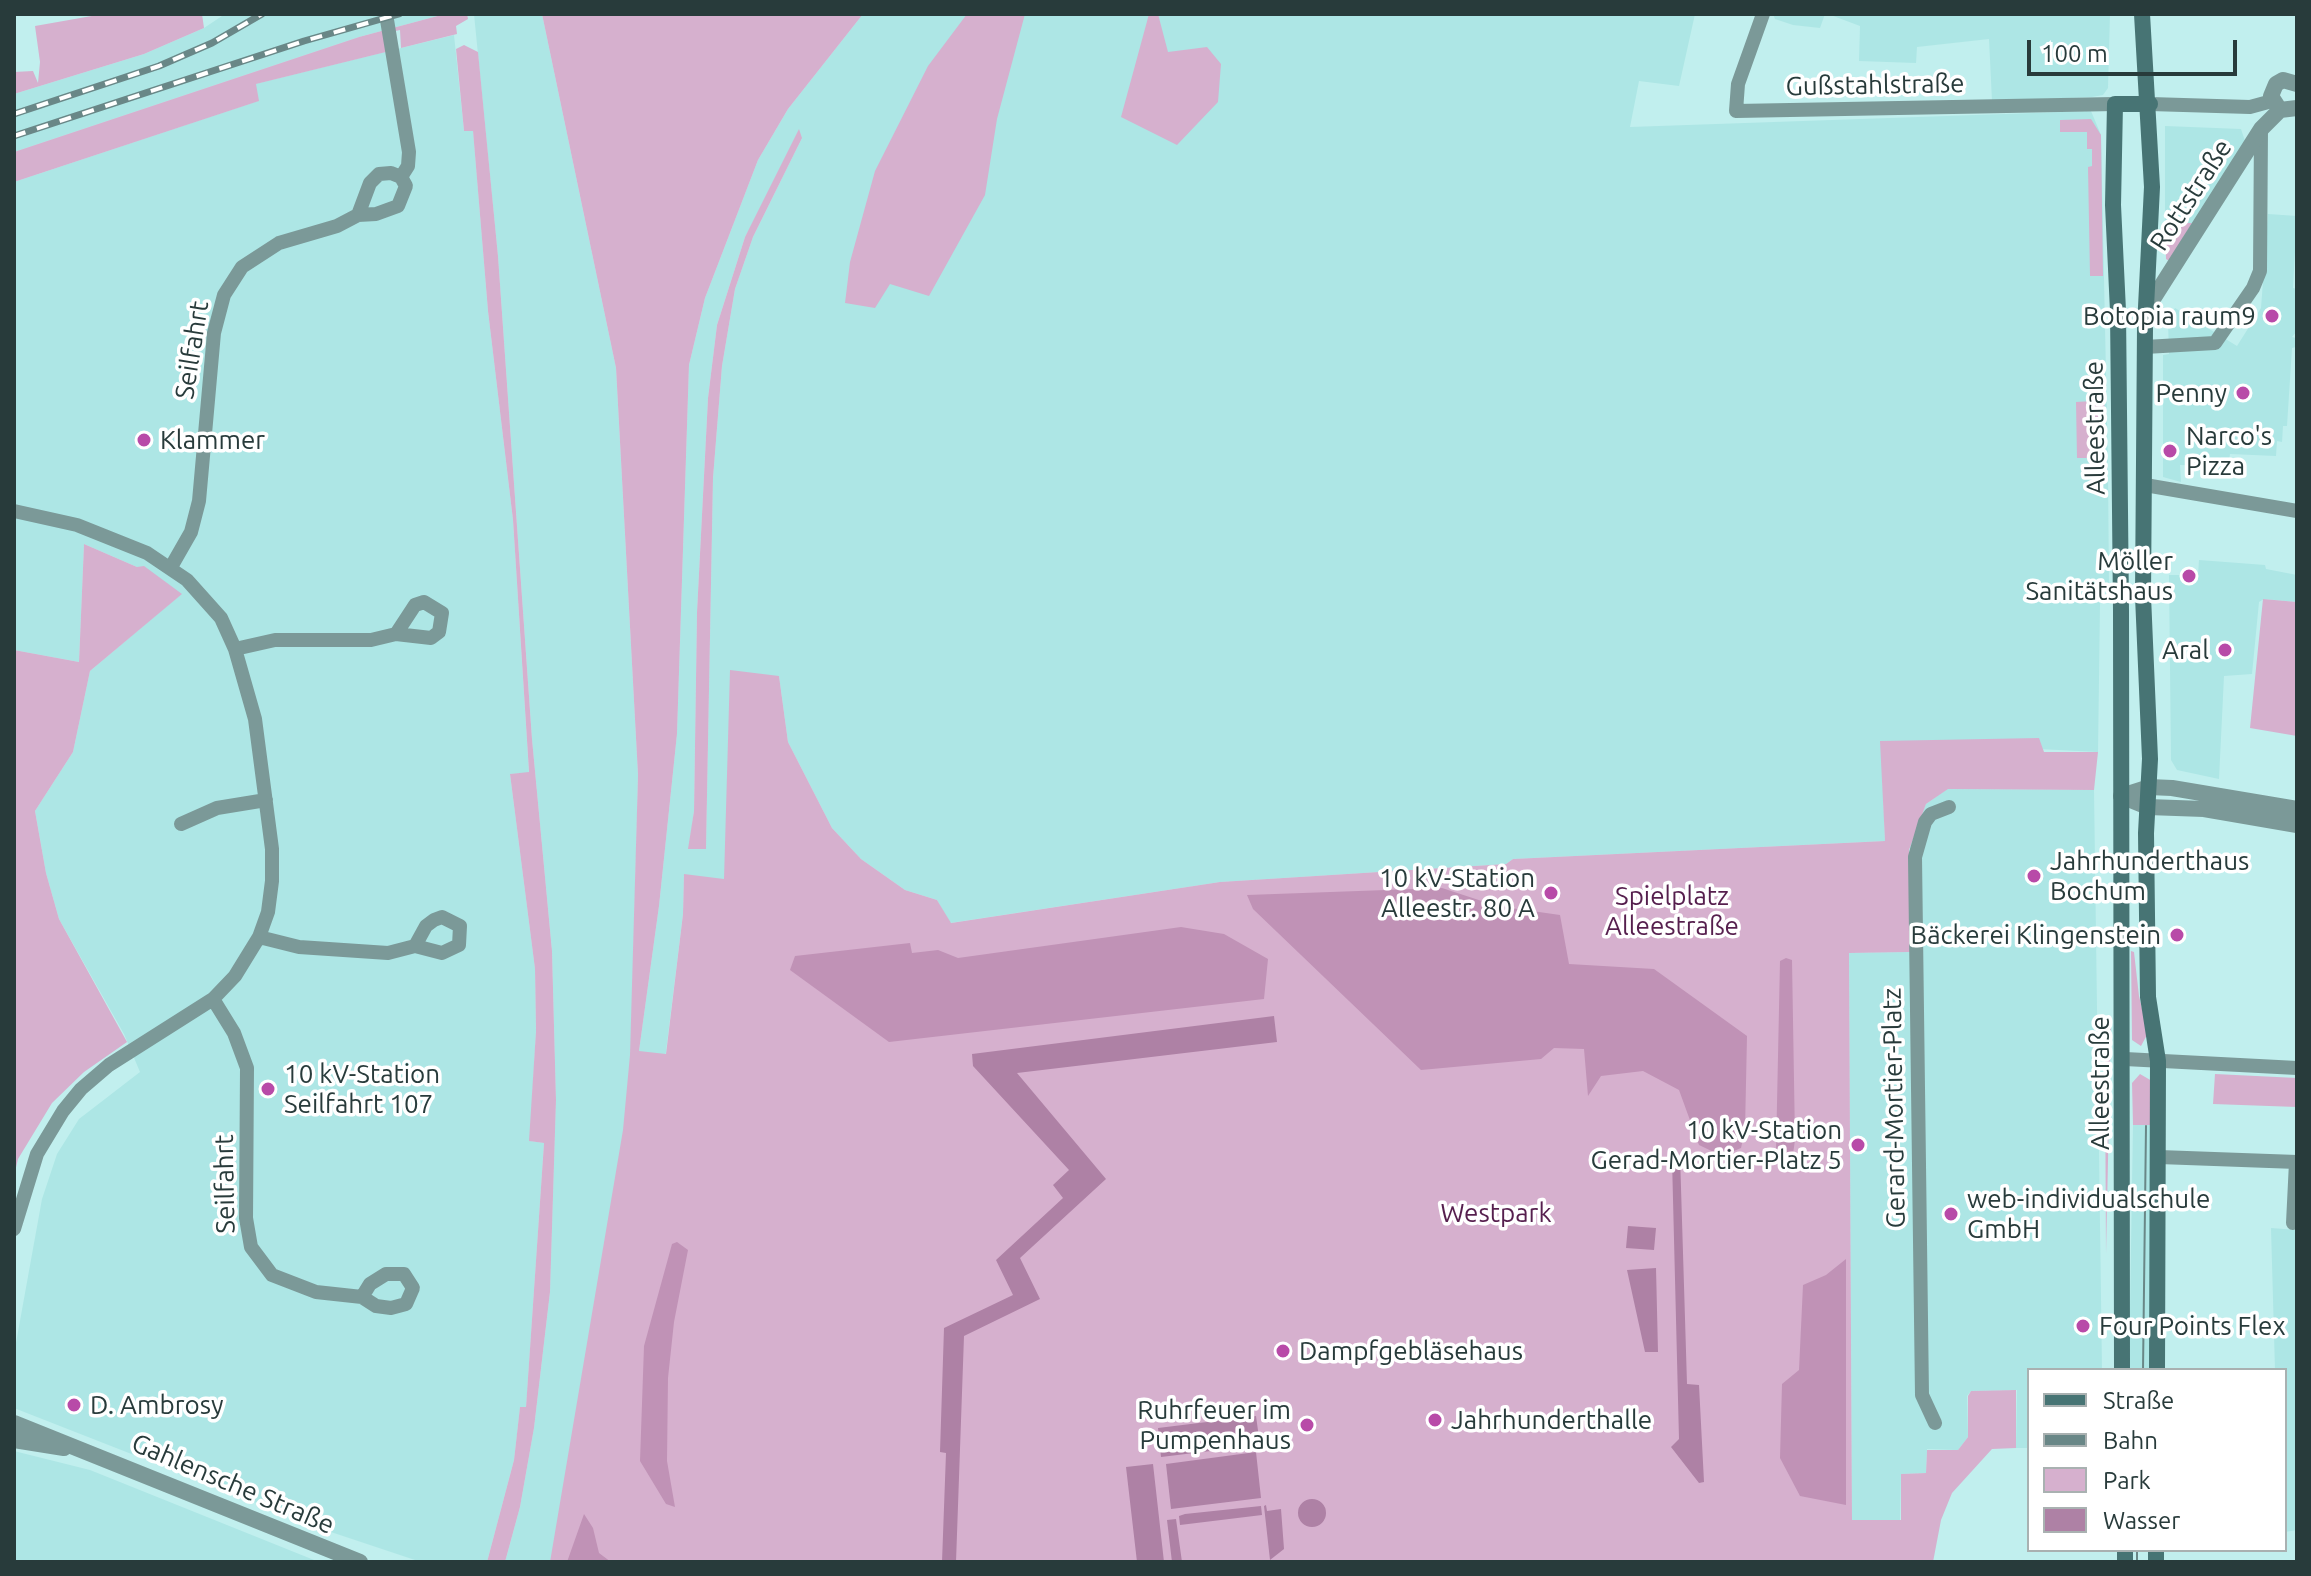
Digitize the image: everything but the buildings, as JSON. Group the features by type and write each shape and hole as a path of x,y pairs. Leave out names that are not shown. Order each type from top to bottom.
{"main road":[{"name":"Alleestraße","path":"2142,14 2150,104 2152,187 2145,347 2145,485 2148,997 2158,1061 2157,1368"},
{"path":"2115,104 2150,104"},
{"name":"Alleestraße","path":"2115,104 2113,205 2119,348 2125,1059 2122,1368"},
{"name":"Alleestraße","path":"2119,348 2145,347"}],"street":[{"name":"Gußstahlstraße","path":"1763,14 1738,84 1736,111 2115,104"},
{"name":"Seilfahrt","path":"171,567 191,532 199,501 214,333 232,280 255,256 279,243 337,226 358,215 376,214 398,206 406,186 401,177 408,166 409,152 387,18"},
{"name":"Rottstraße","path":"2146,310 2261,129 2283,107 2276,84 2296,79"},
{"path":"2150,104 2283,107"},
{"path":"2145,347 2215,343 2253,288 2261,256 2261,129"},
{"path":"358,215 370,183 379,174 391,173 401,177"},
{"path":"2145,485 2297,511"},
{"path":"14,511 93,530 147,553 171,567 203,594 221,618 235,649 255,719 266,800 272,881 268,912 259,937 246,962 213,999 109,1065 81,1089 37,1154 14,1229"},
{"path":"235,649 275,640 371,640 396,634"},
{"path":"2121,796 2149,787 2297,809"},
{"path":"2121,796 2148,807 2204,809 2297,825"},
{"path":"181,824 217,808 266,800"},
{"name":"Gerard-Mortier-Platz","path":"1935,1423 1922,1395 1915,857 1925,822 1931,814 1949,807"},
{"path":"259,937 299,947 388,953 415,946"},
{"name":"Seilfahrt","path":"213,999 243,1052 247,1068 246,1218 251,1247 272,1275 290,1284 316,1292 362,1297"},
{"path":"2125,1059 2297,1068"},
{"path":"2159,1157 2297,1162 2293,1223"},
{"name":"Gahlensche Straße","path":"14,1423 360,1562"},
{"name":"Gahlensche Straße","path":"14,1440 87,1452"}],"shaded area":[{"path":"225,14 445,14 359,37 14,152 14,94 144,54 204,28"},
{"path":"474,14 542,14 616,368 638,775 631,1055 639,1051 659,906 677,734 689,365 705,298 758,160 788,109 863,14 1695,14 1679,86 1639,81 1630,127 2091,111 2101,135 2108,470 2109,589 2102,590 2100,604 2098,752 1881,741 1885,841 1513,859 1506,864 1220,882 950,923 937,900 905,890 861,859 832,828 788,742 779,676 724,880 684,875 683,914 663,1076 567,1562 505,1562 520,1507 534,1428 550,1292 556,1100 552,951 532,739 498,256","holes":["802,138 753,237 735,289 722,366 713,478 706,848 689,849 694,811 697,612 708,398 717,325 745,237"]},
{"path":"1773,14 1825,14 1820,28 1793,25 1775,19"},
{"path":"1828,14 2110,14 2108,88 2103,95 2092,97 1992,101 1989,39 1917,47 1916,63 1859,61 1860,26"},
{"path":"454,35 464,131 473,130 488,311 513,520 529,773 510,774 535,969 536,1031 530,1141 544,1143 526,1408 520,1408 514,1460 487,1562 421,1562 328,1531 14,1408 14,1354 42,1199 57,1154 79,1119 140,1072 124,1034 59,919 46,873 35,811 73,752 90,671 181,594 137,567 84,544 79,662 14,650 14,182 258,101 255,84"},
{"path":"2165,126 2241,129 2246,144 2194,227 2192,223 2165,223"},
{"path":"2268,214 2297,216 2293,288 2297,289 2297,331 2292,337 2296,338 2296,347 2292,348 2287,426 2283,426 2282,442 2277,441 2276,456 2230,454 2228,466 2180,465 2181,482 2163,477 2163,355 2169,354 2168,321 2175,308 2237,346 2261,308"},
{"path":"2199,560 2265,565 2266,569 2297,575 2297,602 2264,599 2259,602 2252,674 2224,676 2219,779 2177,770 2171,760 2169,575 2198,575"},
{"path":"1947,789 2094,790 2102,1368 2027,1368 2027,1448 2016,1448 2017,1390 1971,1391 1967,1396 1968,1437 1958,1450 1927,1449 1926,1473 1901,1474 1900,1520 1852,1520 1849,953 1910,952 1910,842 1926,804"},
{"path":"1442,888 1497,906 1560,915 1569,964 1654,969 1747,1036 1745,1130 1741,1148 1722,1156 1699,1145 1679,1090 1643,1071 1601,1076 1588,1096 1584,1049 1554,1048 1541,1059 1421,1070 1253,909 1247,895"},
{"path":"1181,927 1224,934 1268,959 1264,999 889,1042 790,970 795,956 910,943 912,953 938,950 958,958"},
{"path":"1786,958 1792,960 1795,1140 1793,1154 1785,1159 1776,1151 1780,961"},
{"path":"2133,1125 2151,1125 2149,1368 2129,1368"},
{"path":"2271,1228 2297,1230 2297,1530 2287,1532 2287,1368 2275,1368"},
{"path":"677,1242 688,1250 674,1322 668,1378 667,1461 675,1507 666,1504 640,1461 644,1346 672,1244"},
{"path":"1846,1259 1846,1505 1800,1496 1780,1458 1782,1384 1799,1370 1803,1285 1826,1275"},
{"path":"14,1451 90,1470 319,1562 14,1562"},
{"path":"584,1514 593,1528 599,1553 611,1562 567,1562"}],"green space":[{"path":"103,14 202,14 204,28 144,54 14,94 14,72 33,71 38,83 40,62 35,26"},
{"path":"445,14 467,14 468,19 456,26 457,34 401,48 400,30 386,33 390,51 256,84 259,101 14,182 14,152 359,37"},
{"name":"Westpark","path":"542,14 863,14 788,109 758,160 705,298 689,365 677,734 659,906 639,1051 666,1054 683,914 684,874 724,879 730,670 779,676 788,742 832,828 861,859 905,890 937,900 951,923 1220,882 1506,864 1513,859 1885,841 1880,741 2039,738 2044,752 2098,752 2094,790 1948,789 1926,804 1909,850 1910,952 1849,953 1852,1520 1901,1520 1901,1474 1926,1473 1927,1450 1958,1450 1968,1437 1968,1396 1971,1391 2016,1390 2016,1448 1992,1449 1952,1493 1941,1520 1933,1562 550,1562 623,1130 630,1055 638,775 616,368"},
{"path":"967,14 1025,14 997,119 985,195 929,296 890,284 875,308 845,303 850,262 875,171 928,66"},
{"path":"1149,14 1158,14 1168,52 1207,47 1221,64 1218,102 1177,145 1121,117"},
{"path":"464,45 478,52 498,256 532,739 552,951 556,1100 550,1292 534,1428 520,1507 505,1562 487,1562 514,1460 520,1407 526,1407 544,1143 529,1141 536,1031 535,969 510,774 529,772 513,520 488,311 473,131 464,131 456,49"},
{"path":"2091,119 2101,135 2103,276 2090,276 2088,167 2092,166 2092,149 2087,149 2087,132 2060,132 2060,120"},
{"path":"799,129 802,138 753,237 735,289 722,366 713,478 706,849 688,849 694,811 697,612 708,398 717,325 745,237"},
{"path":"2165,223 2192,223 2169,261 2166,259"},
{"path":"2104,377 2105,468 2102,468 2102,458 2077,458 2076,402 2092,401 2092,378"},
{"path":"84,544 137,567 144,566 182,594 90,671 73,752 35,811 46,873 59,919 127,1042 84,1072 52,1103 18,1159 14,1176 14,650 79,662"},
{"path":"2263,599 2297,602 2297,736 2250,728"},
{"path":"2131,951 2134,952 2139,996 2148,1033 2141,1046 2132,1040"},
{"path":"2104,1019 2111,1020 2106,1254 2105,1065"},
{"path":"2140,1074 2152,1081 2151,1125 2133,1125 2132,1083"},
{"path":"2215,1074 2297,1078 2297,1107 2213,1104"}],"water":[{"path":"1274,1016 1277,1042 1017,1073 1106,1179 1020,1258 1040,1299 964,1336 956,1562 942,1562 946,1453 940,1452 944,1328 1013,1295 996,1260 1063,1198 1053,1185 1069,1170 973,1066 972,1054"},
{"path":"1680,1155 1687,1384 1699,1385 1704,1482 1699,1483 1671,1447 1679,1439 1672,1159"},
{"path":"1628,1226 1656,1228 1654,1250 1626,1248"},
{"path":"1656,1268 1658,1352 1645,1352 1627,1270"},
{"path":"1256,1416 1260,1445 1161,1457 1158,1428"},
{"path":"1256,1452 1261,1498 1171,1509 1166,1464"},
{"path":"1153,1464 1164,1562 1137,1562 1126,1467"},
{"path":"1312,1499 1322,1503 1326,1513 1322,1523 1312,1527 1302,1523 1298,1513 1302,1503"},
{"path":"1261,1506 1262,1515 1180,1525 1179,1516 1185,1514"},
{"path":"1264,1506 1267,1511 1281,1509 1284,1549 1270,1560"},
{"path":"1176,1519 1182,1562 1172,1562 1167,1520"}],"tram line":[{"path":"2143,1368 2146,1126"},
{"path":"2137,1552 2137,1562"}],"railway":[{"path":"14,114 159,66 212,43 262,14"},
{"path":"14,136 304,41 399,14"}],"place":[{"name":"Botopia raum9","path":"2272,316"},
{"name":"Penny","path":"2243,393"},
{"name":"Klammer","path":"144,440"},
{"name":"Narco's Pizza","path":"2170,451"},
{"name":"Möller Sanitätshaus","path":"2189,576"},
{"name":"Aral","path":"2225,650"},
{"name":"Jahrhunderthaus Bochum","path":"2034,876"},
{"name":"10 kV-Station Alleestr. 80 A","path":"1551,893"},
{"name":"Bäckerei Klingenstein","path":"2177,935"},
{"name":"10 kV-Station Seilfahrt 107","path":"268,1089"},
{"name":"10 kV-Station Gerad-Mortier-Platz 5","path":"1858,1145"},
{"name":"web-individualschule GmbH","path":"1951,1214"},
{"name":"Four Points Flex","path":"2083,1326"},
{"name":"Dampfgebläsehaus","path":"1283,1351"},
{"name":"D. Ambrosy","path":"74,1405"},
{"name":"Jahrhunderthalle","path":"1435,1420"},
{"name":"Ruhrfeuer im Pumpenhaus","path":"1307,1425"}],"park label":[{"name":"Spielplatz Alleestraße","path":"1672,911"}]}
